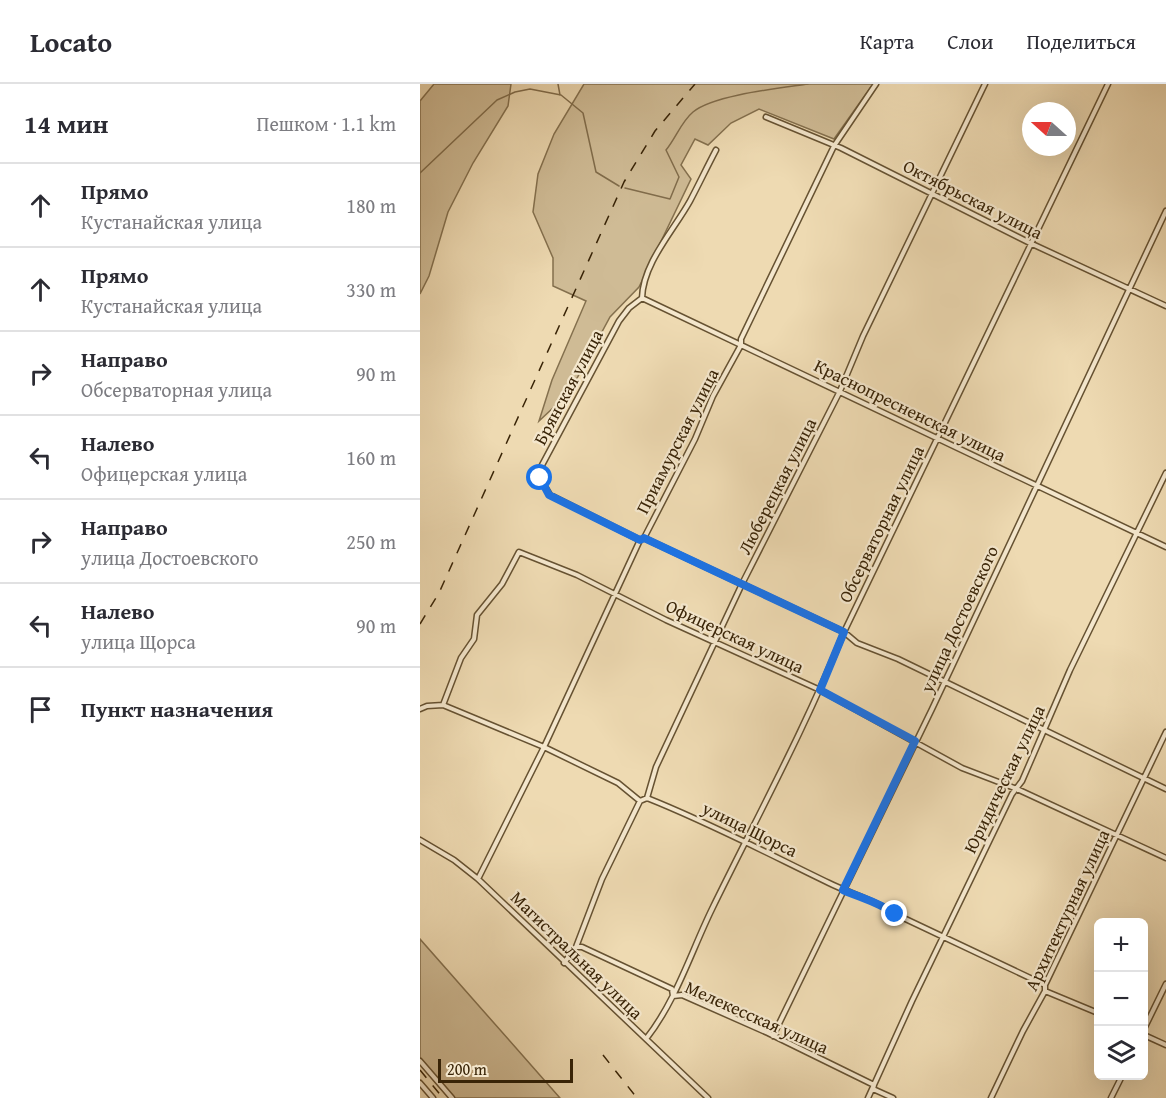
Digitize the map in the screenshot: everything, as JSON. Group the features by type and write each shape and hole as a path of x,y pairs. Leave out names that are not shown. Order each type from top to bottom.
{"street":[{"name":"Приамурская улица","path":"478,879 544,747 642,539 741,345 741,339 834,146 876,84"},
{"name":"Люберецкая улица","path":"647,798 656,767 717,642 742,584 840,391 863,336 985,84"},
{"name":"Обсерваторная улица","path":"646,1039 674,996 820,690 844,632 1108,84"},
{"name":"Октябрьская улица","path":"766,117 834,146 1030,243 1166,306"},
{"path":"642,298 647,278 661,249 716,150"},
{"name":"улица Достоевского","path":"773,1036 1038,487 1113,321 1131,289 1166,211"},
{"name":"Краснопресненская улица","path":"642,298 1166,547"},
{"name":"Брянская улица","path":"642,298 618,321 541,467 540,478 549,495 642,539"},
{"name":"Юридическая улица","path":"868,1098 942,937 1017,789 1166,473"},
{"path":"642,539 844,632 857,643 898,659 1166,789"},
{"name":"Офицерская улица","path":"443,705 462,658 474,639 477,615 502,584 519,552 577,575 615,596 820,690 962,768 1017,789 1166,858"},
{"path":"420,709 443,705 544,747 618,783 640,801"},
{"name":"Архитектурная улица","path":"991,1098 1045,991 1045,985 1166,732"},
{"path":"564,963 576,947 602,879 640,801 647,798"},
{"name":"улица Щорса","path":"647,798 698,818 843,890 868,901 880,903 895,914 1045,985"},
{"name":"Магистральная улица","path":"420,840 454,860 478,879 708,1098"},
{"name":"Мелекесская улица","path":"576,947 582,947 658,982 672,989 674,996 682,995 773,1036 893,1098"},
{"path":"1145,1026 1166,984"},
{"path":"1045,991 1094,1011"},
{"path":"1148,1037 1166,1045"},
{"path":"420,1061 452,1098"},
{"path":"1111,1098 1120,1080"},
{"path":"420,1083 433,1098"}],"shaded area":[{"path":"434,84 511,84 508,106 473,163 448,212 429,276 420,294 420,101"},
{"path":"584,84 873,84 834,139 759,109 731,123 708,145 695,139 681,165 691,179 639,287 610,317 569,393 539,421 552,380 586,301 553,286 553,258 533,212 538,174 554,134"},
{"path":"420,939 560,1098 453,1098 420,1059"}],"waterway":[{"path":"558,84 560,95"},
{"path":"625,188 670,199 679,177 666,150 689,116 703,106 748,93 808,84"},
{"path":"420,173 497,100 515,92 530,89 561,95 583,113 596,172 619,186"}],"railway":[{"path":"420,624 439,593 624,182 655,131 695,84"},
{"path":"603,1055 637,1098"},
{"path":"420,1070 443,1098"}],"route":[{"path":"540,478 549,495 640,540 644,538 844,632 820,690 915,741 843,890 868,901 880,903 895,914"}]}
